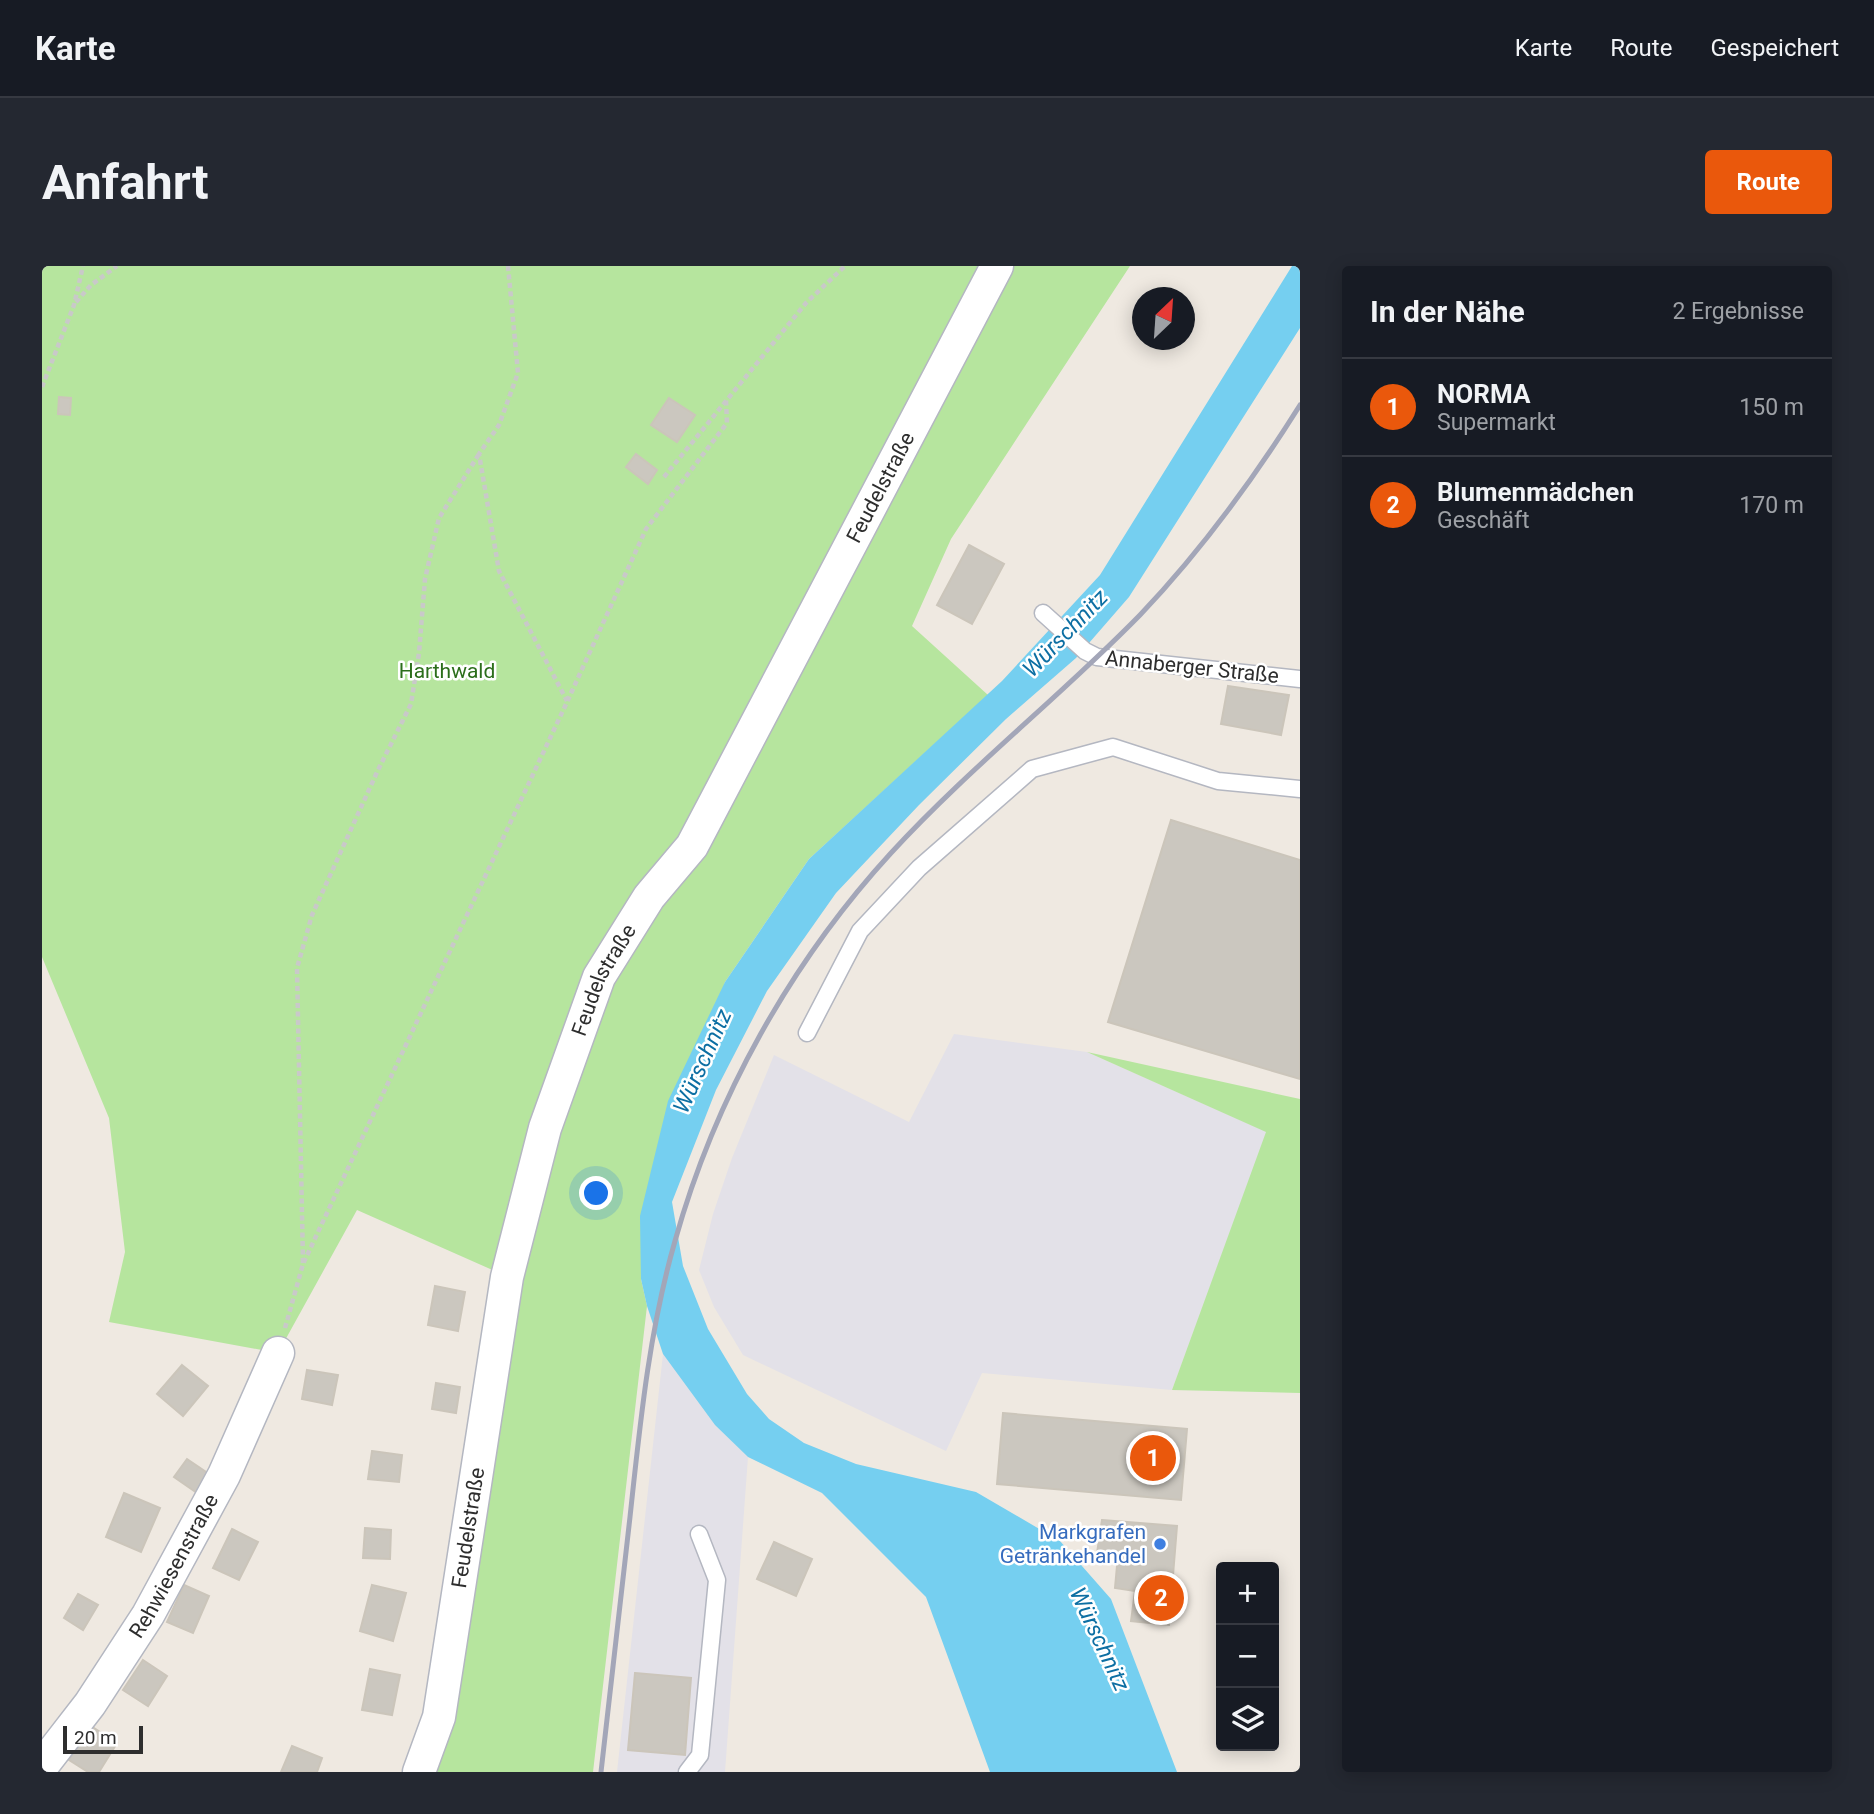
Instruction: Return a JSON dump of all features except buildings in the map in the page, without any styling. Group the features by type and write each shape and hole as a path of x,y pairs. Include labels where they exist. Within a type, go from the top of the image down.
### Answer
{"street":[{"name":"Feudelstraße","path":"419,1772 439,1717 506,1276 545,1128 599,977 649,897 692,846 998,266"},
{"name":"Rehwiesenstraße","path":"42,1766 90,1704 148,1615 224,1475 278,1353"}],"lane":[{"name":"Annaberger Straße","path":"1043,614 1085,651 1097,657 1114,661 1300,679"},
{"path":"807,1033 860,931 919,868 1032,769 1113,747 1218,782 1300,789"},
{"path":"687,1772 700,1755 717,1580 699,1534"}],"path":[{"path":"42,387 74,305 83,266"},
{"path":"74,305 91,285 117,266"},
{"path":"303,1264 297,968 312,915 378,770 411,705 419,653 425,579 439,518 499,425 518,373 508,266"},
{"path":"664,477 806,303 845,266"},
{"path":"278,1353 303,1264 646,529 727,423 726,400"},
{"path":"479,454 499,571 567,702"}],"shaded area":[{"path":"954,1034 1087,1052 1267,1132 1172,1390 982,1373 946,1451 743,1355 714,1307 699,1270 713,1214 732,1158 774,1055 909,1122"},
{"path":"663,1354 715,1425 748,1457 725,1772 617,1772"}],"green space":[{"name":"Harthwald","path":"42,266 1130,266 951,539 912,626 988,695 809,859 725,982 641,1279 647,1306 593,1772 419,1772 506,1276 357,1210 278,1353 109,1322 125,1252 109,1118 42,957"},
{"path":"1087,1052 1300,1099 1300,1393 1172,1390 1266,1132"}],"water":[{"name":"Würschnitz","path":"1292,266 1300,266 1300,328 1129,597 1076,658 1006,719 919,805 836,893 767,991 716,1090 672,1202 683,1266 708,1329 747,1394 769,1419 804,1443 856,1464 976,1492 1060,1541 1111,1599 1177,1772 990,1772 926,1597 822,1493 748,1457 715,1425 663,1354 641,1279 640,1216 668,1101 725,982 809,859 1002,681 1100,575"}],"railway":[{"path":"601,1772 642,1413 658,1309 692,1188 735,1084 789,986 855,895 921,822 1110,645 1162,591 1225,514 1300,405"}],"place":[{"name":"NORMA","path":"1153,1458"},
{"name":"Markgrafen Getränkehandel","path":"1160,1544"},
{"name":"Blumenmädchen","path":"1161,1598"}]}
